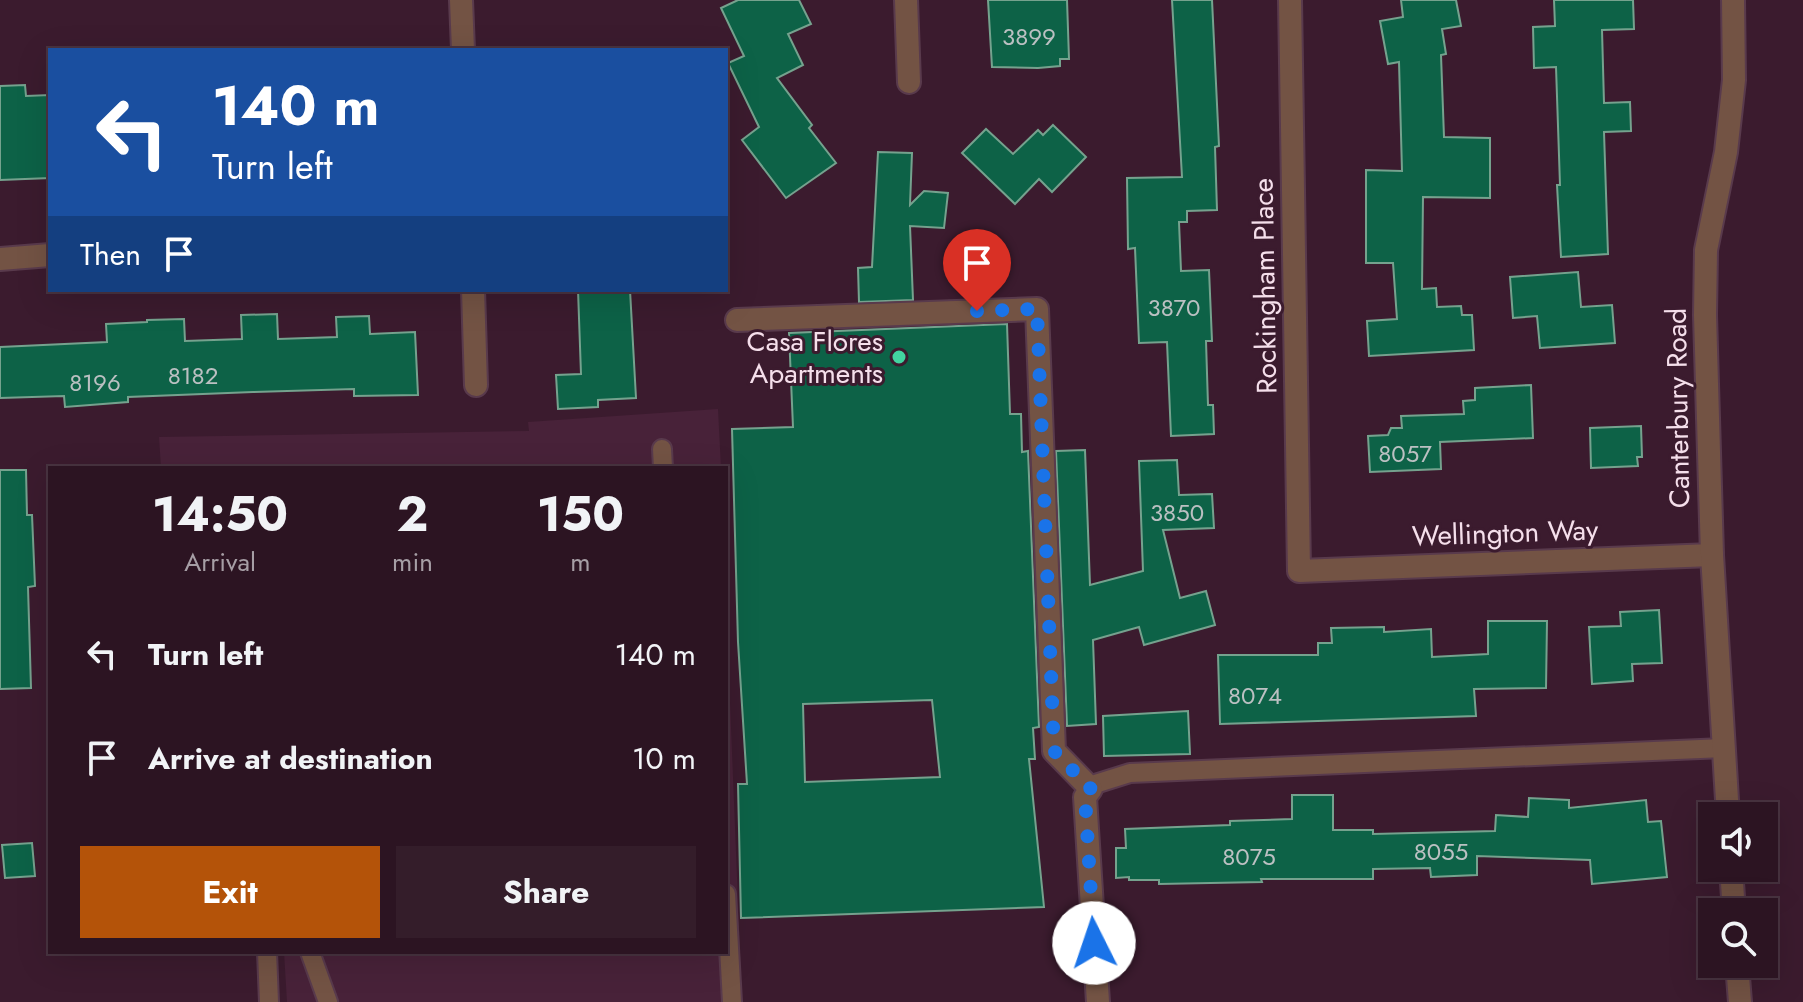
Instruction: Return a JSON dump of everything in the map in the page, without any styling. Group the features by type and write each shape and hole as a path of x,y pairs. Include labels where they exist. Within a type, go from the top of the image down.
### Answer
{"street":[{"path":"461,0 463,48"},
{"path":"906,0 909,82"},
{"name":"Rockingham Place","path":"1290,0 1299,571"},
{"name":"Canterbury Road","path":"1727,802 1712,555 1706,250 1726,152 1734,80 1733,0"},
{"path":"0,259 48,255"},
{"path":"473,292 476,385"},
{"path":"737,320 1037,309 1054,751 1091,789 1085,797 1098,1002"},
{"name":"Wellington Way","path":"1299,571 1712,555"},
{"path":"1738,978 1740,1002"}],"lane":[{"path":"662,449 663,466"},
{"path":"1091,789 1095,784 1130,773 1724,748"},
{"path":"728,930 732,1002"},
{"path":"267,954 269,1002"},
{"path":"311,954 328,1002"}],"shaded area":[{"path":"718,409 721,466 161,466 159,437 529,431 528,422"},
{"path":"728,652 742,1002 287,1002 284,954 728,954"}],"building":[{"path":"738,0 799,0 811,24 788,34 803,65 777,78 836,163 786,198 742,140 759,127 728,63 744,56 721,8"},
{"path":"988,0 1067,0 1069,59 1060,59 1060,66 992,67"},
{"path":"1172,0 1212,0 1219,146 1215,147 1217,210 1187,211 1187,222 1179,222 1181,271 1209,270 1212,341 1206,341 1208,405 1213,405 1214,434 1171,436 1167,342 1139,343 1135,248 1128,249 1127,178 1182,177"},
{"path":"1401,0 1456,0 1461,26 1442,29 1446,54 1441,55 1444,137 1490,138 1490,198 1423,197 1422,289 1436,288 1437,307 1461,306 1462,315 1472,315 1474,350 1369,356 1367,321 1397,319 1393,263 1366,263 1366,170 1402,171 1399,62 1388,64 1380,21 1403,17"},
{"path":"1554,0 1633,0 1634,29 1602,30 1604,103 1630,102 1631,131 1604,132 1608,254 1561,257 1556,67 1534,68 1533,27 1555,26"},
{"path":"25,85 26,96 48,95 48,178 0,180 0,86"},
{"path":"1053,125 1086,157 1052,192 1039,179 1015,204 962,153 986,129 1013,154 1038,130 1043,135"},
{"path":"878,152 912,153 910,205 924,191 948,193 944,228 910,226 913,300 859,302 858,268 872,267"},
{"path":"1578,272 1581,307 1612,305 1615,343 1540,348 1537,316 1513,318 1510,277"},
{"path":"578,292 630,292 636,398 598,400 598,407 558,409 556,375 581,374"},
{"path":"277,314 278,339 337,337 336,317 369,316 370,334 415,332 418,395 354,396 354,389 253,392 128,397 128,402 65,407 64,396 0,398 0,347 107,342 106,324 147,320 184,319 185,341 242,339 241,315"},
{"path":"1007,324 1010,414 1021,414 1022,452 1028,451 1039,727 1033,728 1035,759 1029,759 1044,907 741,918 738,784 747,784 738,642 732,429 793,427 789,333","holes":["932,700 940,777 805,782 803,704"]},
{"path":"1531,385 1533,438 1440,442 1441,469 1370,472 1368,436 1388,435 1391,428 1402,428 1401,416 1464,414 1463,401 1475,400 1475,388"},
{"path":"1641,426 1642,457 1637,457 1638,466 1591,468 1590,428"},
{"path":"1085,450 1090,585 1143,571 1139,461 1177,460 1179,495 1212,494 1214,528 1163,530 1180,598 1206,591 1215,625 1144,645 1139,627 1093,640 1096,724 1067,726 1056,451"},
{"path":"0,470 26,470 27,515 32,515 35,586 28,587 31,688 0,689"},
{"path":"1659,610 1662,663 1632,664 1633,681 1592,684 1589,627 1621,626 1620,612"},
{"path":"1488,621 1547,621 1546,688 1474,689 1476,716 1220,724 1218,655 1318,655 1318,643 1332,643 1331,628 1384,627 1384,632 1431,629 1432,657 1488,654"},
{"path":"1188,711 1190,754 1104,756 1103,716"},
{"path":"1292,795 1333,795 1333,830 1373,830 1373,834 1495,831 1496,815 1528,817 1529,798 1569,800 1569,808 1646,800 1648,822 1661,821 1667,877 1592,884 1590,860 1477,856 1477,875 1431,877 1430,868 1373,869 1373,879 1261,879 1262,882 1159,884 1159,880 1116,878 1116,848 1126,848 1125,829 1292,819"},
{"path":"32,843 35,876 5,878 2,845"}],"place":[{"name":"Casa Flores Apartments","path":"899,357"}],"route":[{"path":"977,311 1037,309 1054,751 1091,789 1085,797 1094,943"}]}
